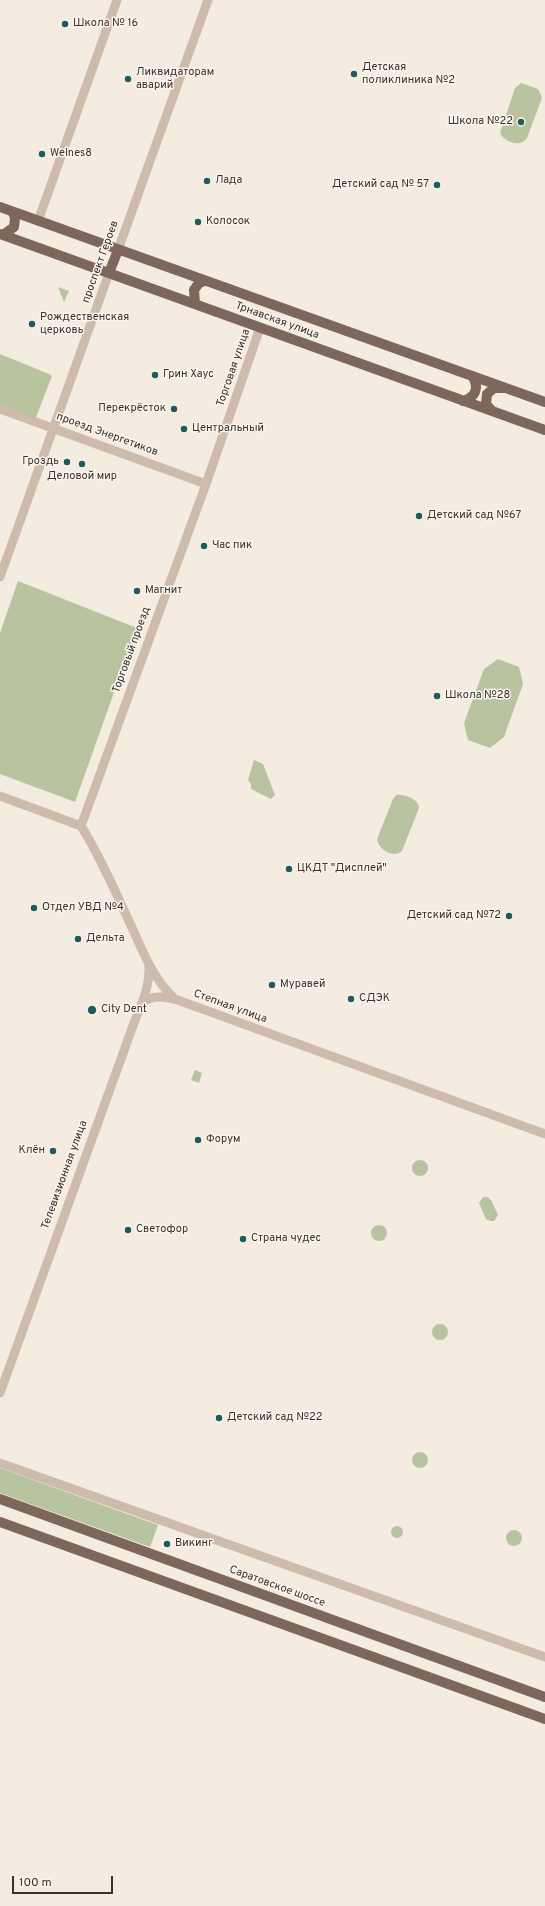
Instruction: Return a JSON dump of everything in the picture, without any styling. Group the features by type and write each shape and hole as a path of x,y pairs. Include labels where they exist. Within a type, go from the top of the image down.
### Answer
{"main road":[{"name":"Трнавская улица","path":"0,207 545,402"},
{"path":"1,234 14,226 15,218 13,212"},
{"name":"Трнавская улица","path":"1,234 545,430"},
{"name":"проспект Героев","path":"110,273 118,250"},
{"path":"195,304 194,290 204,281"},
{"path":"464,401 471,398 476,392 477,384 473,377"},
{"path":"492,411 486,404 487,394 494,388 504,388"},
{"name":"Саратовское шоссе","path":"0,1499 545,1697"},
{"path":"0,1522 545,1719"}],"street":[{"path":"38,221 118,0"},
{"name":"проспект Героев","path":"118,250 208,0"},
{"name":"проспект Героев","path":"0,577 110,273"},
{"name":"Торговая улица","path":"206,484 260,328"},
{"name":"проезд Энергетиков","path":"0,409 206,484"},
{"name":"Торговый проезд","path":"81,826 206,484"},
{"path":"0,796 81,826"},
{"name":"Степная улица","path":"81,826 97,853 149,965 160,984 175,999 545,1134"},
{"name":"Телевизионная улица","path":"0,1393 62,1218 149,985 149,965"},
{"path":"141,1004 149,998 155,997 175,999"},
{"path":"0,1463 545,1657"}],"green space":[{"path":"521,83 538,89 542,98 527,138 521,143 513,143 505,139 500,133 515,88"},
{"path":"58,287 69,291 64,302"},
{"path":"0,354 52,376 35,420 0,407"},
{"path":"18,581 137,628 75,802 0,774 0,633"},
{"path":"498,659 519,667 523,684 504,737 490,748 468,740 464,723 484,669"},
{"path":"254,760 263,764 275,795 271,799 251,789 251,784 248,780"},
{"path":"396,795 403,795 414,800 417,802 419,808 402,851 394,854 386,852 380,846 377,839"},
{"path":"195,1070 202,1073 199,1083 191,1080"},
{"path":"417,1160 423,1160 428,1165 426,1174 423,1176 417,1176 412,1171 412,1165"},
{"path":"483,1197 487,1197 491,1200 498,1215 494,1221 486,1219 479,1203"},
{"path":"376,1225 382,1225 387,1230 385,1239 382,1241 376,1241 371,1236 371,1230"},
{"path":"437,1324 443,1324 448,1329 446,1338 443,1340 437,1340 432,1335 432,1329"},
{"path":"417,1452 423,1452 428,1457 426,1466 423,1468 417,1468 412,1463 412,1457"},
{"path":"0,1468 158,1525 150,1547 0,1493"},
{"path":"399,1526 402,1527 402,1537 395,1538 392,1537 391,1530 392,1527"},
{"path":"511,1530 517,1530 522,1535 520,1544 517,1546 511,1546 506,1541 506,1535"}],"place":[{"name":"Школа № 16","path":"65,24"},
{"name":"Детская поликлиника №2","path":"354,74"},
{"name":"Ликвидаторам аварий","path":"128,79"},
{"name":"Школа №22","path":"521,122"},
{"name":"Welnes8","path":"42,154"},
{"name":"Лада","path":"207,181"},
{"name":"Детский сад № 57","path":"437,185"},
{"name":"Колосок","path":"198,222"},
{"name":"Рождественская церковь","path":"32,324"},
{"name":"Грин Хаус","path":"155,375"},
{"name":"Перекрёсток","path":"174,409"},
{"name":"Центральный","path":"184,429"},
{"name":"Гроздь","path":"67,462"},
{"name":"Деловой мир","path":"82,464"},
{"name":"Детский сад №67","path":"419,516"},
{"name":"Час пик","path":"204,546"},
{"name":"Магнит","path":"137,591"},
{"name":"Школа №28","path":"437,696"},
{"name":"ЦКДТ \"Дисплей\"","path":"289,869"},
{"name":"Отдел УВД №4","path":"34,908"},
{"name":"Детский сад №72","path":"509,916"},
{"name":"Дельта","path":"78,939"},
{"name":"Муравей","path":"272,985"},
{"name":"СДЭК","path":"351,999"},
{"name":"City Dent","path":"92,1010"},
{"name":"Форум","path":"198,1140"},
{"name":"Клён","path":"53,1151"},
{"name":"Светофор","path":"128,1230"},
{"name":"Страна чудес","path":"243,1239"},
{"name":"Детский сад №22","path":"219,1418"},
{"name":"Викинг","path":"167,1544"}]}
